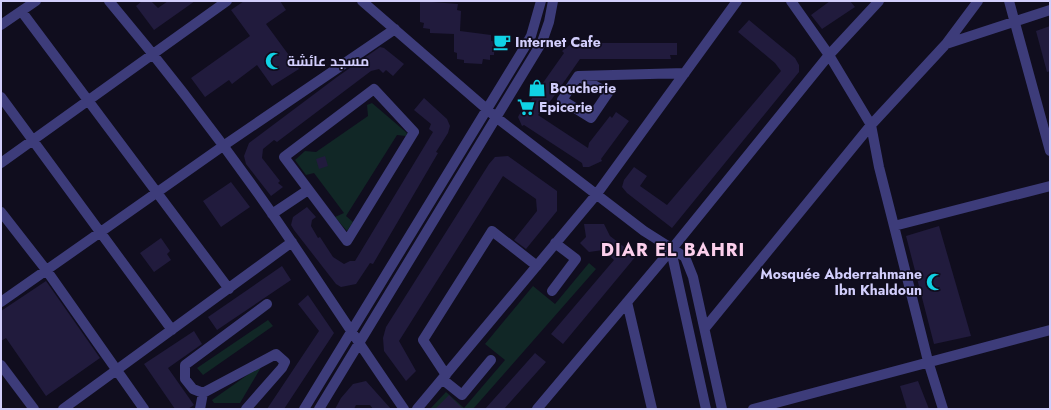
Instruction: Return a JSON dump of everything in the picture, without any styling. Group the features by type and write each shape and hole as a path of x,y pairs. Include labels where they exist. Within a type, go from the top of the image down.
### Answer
{"street":[{"path":"1,26 36,1"},
{"path":"109,1 154,54 223,146 292,242 350,331 404,409"},
{"path":"1,163 227,1"},
{"path":"362,1 497,118 671,250 685,257 693,277 722,409"},
{"path":"304,409 350,331 531,36 541,1"},
{"path":"319,409 542,42 549,22 553,1"},
{"path":"417,409 596,194 737,1"},
{"path":"791,1 829,55 871,125 879,167 928,361 943,409"},
{"path":"537,409 671,250 829,55 879,1"},
{"path":"704,328 871,125 946,44 978,1"},
{"path":"1009,1 1050,151"},
{"path":"946,44 1050,10"},
{"path":"22,12 229,289"},
{"path":"1,302 223,146 395,29"},
{"path":"578,76 685,73"},
{"path":"578,76 608,93 591,118 562,100 578,76"},
{"path":"374,89 414,132 346,241 308,190 284,157 374,89"},
{"path":"1,97 102,232 172,330"},
{"path":"894,226 1050,186"},
{"path":"272,214 308,190"},
{"path":"1,212 47,271 144,409"},
{"path":"491,360 462,395 444,377 423,340 492,231 536,266"},
{"path":"63,409 292,242"},
{"path":"552,291 576,259 555,243"},
{"path":"671,250 706,409"},
{"path":"627,302 652,409"},
{"path":"246,409 282,368 285,362 276,354 203,393 193,389 185,379 185,365 267,304"},
{"path":"753,409 788,404 928,361 1050,330"},
{"path":"2,368 34,409"},
{"path":"203,393 200,409 204,409"}],"green space":[{"path":"372,103 407,133 406,136 397,135 346,216 353,222 347,231 335,217 344,213 314,173 306,175 295,160 305,151 316,152 368,116 367,105"},
{"path":"589,263 596,269 473,409 430,409 446,392 464,408 505,360 485,344 533,286 555,304"},
{"path":"268,320 273,326 203,375 197,368"},
{"path":"263,364 240,403 214,403 212,400"}],"building":[{"path":"142,1 151,1 158,8 168,1 195,1 154,30 136,6"},
{"path":"244,1 280,1 286,10 266,24 299,69 272,86 257,65 232,84 229,80 205,97 191,78 250,36 231,10"},
{"path":"420,1 458,4 457,10 461,11 460,31 491,35 491,41 495,41 494,55 490,55 490,60 483,59 482,64 464,63 464,60 457,59 457,53 454,52 454,34 430,33 430,29 423,28 424,23 420,22"},
{"path":"830,1 850,1 855,7 822,29 811,15"},
{"path":"749,20 795,58 799,65 799,72 672,228 627,193 622,187 624,180 634,167 647,176 640,186 667,205 781,71 775,63 738,32"},
{"path":"1050,26 1050,71 1047,72 1036,31"},
{"path":"584,41 584,43 677,43 677,55 670,55 671,59 580,59 552,99 538,115 588,148 589,143 610,116 612,118 616,112 629,121 601,159 602,161 589,167 583,167 582,163 524,125 522,126 518,117 524,106 526,107 564,53 562,51 571,44"},
{"path":"380,47 384,48 404,64 393,76 386,70 383,73 379,69 371,71 277,142 274,140 263,149 262,158 280,181 278,183 283,187 271,196 246,164 244,156 249,143 337,77"},
{"path":"424,98 447,119 450,126 448,133 436,152 438,153 373,264 370,263 356,284 341,287 336,284 294,230 291,225 293,217 307,207 316,217 312,220 311,226 318,238 320,237 333,257 344,264 350,261 355,261 433,132 429,129 431,124 414,110"},
{"path":"325,156 328,166 319,169 316,159"},
{"path":"508,156 557,191 557,211 526,249 514,240 537,211 536,199 503,176 399,341 416,371 406,381 384,351 383,338 386,327 489,164 495,157"},
{"path":"231,182 250,207 221,227 203,201"},
{"path":"584,224 604,224 610,236 636,256 563,344 551,334 614,260 603,250 589,252 580,243 586,237"},
{"path":"939,226 971,336 934,344 906,236"},
{"path":"161,238 170,251 167,254 171,260 154,272 140,253"},
{"path":"282,266 291,280 217,330 208,317"},
{"path":"46,281 100,358 46,396 6,338 1,341 1,311"},
{"path":"308,295 334,333 284,409 267,409 319,331 298,304"},
{"path":"194,331 202,344 168,368 194,405 188,409 175,409 144,364"},
{"path":"535,353 546,362 504,409 485,409"},
{"path":"366,381 391,409 373,409 370,405 356,405 354,409 335,409 341,398 353,384"},
{"path":"918,381 929,409 907,409 900,386"},
{"path":"449,395 463,409 435,409"}],"place":[{"name":"Internet Cafe","path":"502,42"},
{"name":"مسجد عائشة","path":"274,61"},
{"name":"Boucherie","path":"537,88"},
{"name":"Epicerie","path":"526,107"},
{"name":"Mosquée Abderrahmane Ibn Khaldoun","path":"935,282"}],"district":[{"name":"DIAR EL BAHRI","path":"673,250"}]}
